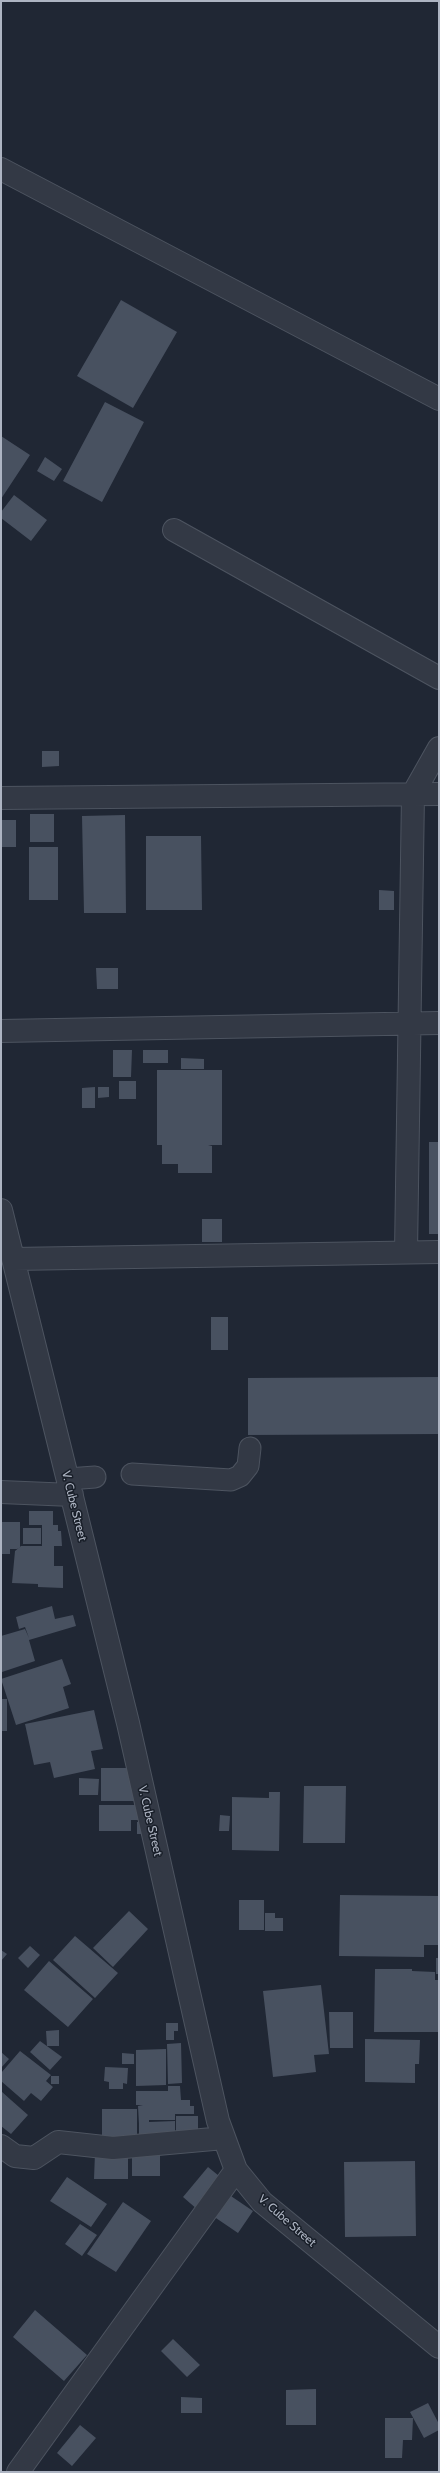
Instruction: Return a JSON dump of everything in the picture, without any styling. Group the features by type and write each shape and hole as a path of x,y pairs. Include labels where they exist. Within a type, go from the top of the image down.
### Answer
{"street":[{"path":"1,169 439,399"},
{"path":"174,530 439,678"},
{"path":"406,1252 413,794 439,748"},
{"path":"1,798 439,794"},
{"path":"1,1031 439,1023"},
{"name":"V. Cube Street","path":"2,1214 128,1724 218,2121 236,2170 262,2202 439,2347"},
{"path":"13,1259 439,1252"},
{"path":"1,1492 70,1487"},
{"path":"1,2146 15,2156 34,2158 58,2142 113,2148 224,2138"},
{"path":"18,2472 236,2170"}],"lane":[{"path":"132,1474 231,1480 240,1476 248,1466 250,1448"},
{"path":"70,1487 95,1477"}],"building":[{"path":"121,300 177,332 133,408 77,376"},
{"path":"105,402 144,422 102,502 63,481"},
{"path":"1,436 30,455 1,499"},
{"path":"45,457 62,469 54,481 37,471"},
{"path":"14,495 47,520 31,541 1,518 1,512"},
{"path":"42,751 59,751 59,766 42,767"},
{"path":"30,814 54,814 54,842 30,842"},
{"path":"125,815 126,913 84,913 82,816"},
{"path":"1,820 16,820 16,847 1,847"},
{"path":"146,836 201,836 202,910 146,910"},
{"path":"29,847 58,847 58,900 29,900"},
{"path":"379,890 394,891 394,910 379,910"},
{"path":"96,968 118,968 118,989 97,989"},
{"path":"113,1050 132,1050 131,1077 113,1077"},
{"path":"143,1050 168,1050 168,1063 143,1063"},
{"path":"181,1058 204,1059 204,1069 181,1069"},
{"path":"157,1070 222,1070 222,1145 208,1145 212,1146 212,1173 178,1173 178,1164 162,1164 162,1145 157,1145"},
{"path":"119,1081 136,1081 136,1099 119,1099"},
{"path":"95,1087 95,1108 82,1108 82,1088"},
{"path":"98,1087 109,1087 109,1097 98,1098"},
{"path":"429,1142 439,1142 439,1234 429,1234"},
{"path":"202,1219 222,1219 222,1242 202,1242"},
{"path":"211,1317 228,1317 228,1350 211,1350"},
{"path":"439,1377 439,1434 248,1435 248,1378"},
{"path":"29,1511 53,1511 53,1525 29,1525"},
{"path":"1,1522 20,1522 20,1547 17,1549 10,1549 10,1554 1,1554"},
{"path":"42,1525 58,1525 58,1531 61,1531 62,1546 54,1546 54,1566 63,1566 63,1588 38,1587 38,1584 12,1583 15,1551 21,1546 42,1546"},
{"path":"23,1528 41,1528 41,1544 23,1544"},
{"path":"52,1606 55,1619 73,1615 76,1626 29,1640 35,1661 2,1672 1,1636 25,1629 29,1638 25,1627 19,1629 16,1617"},
{"path":"62,1659 71,1684 63,1687 69,1708 16,1725 1,1679"},
{"path":"1,1699 7,1699 7,1731 1,1731"},
{"path":"94,1710 103,1749 91,1751 95,1769 54,1778 50,1762 34,1765 25,1724"},
{"path":"101,1768 129,1768 136,1801 101,1801"},
{"path":"79,1778 99,1779 98,1795 79,1795"},
{"path":"304,1786 346,1786 345,1843 303,1843"},
{"path":"269,1792 280,1792 279,1851 232,1850 232,1797 269,1798"},
{"path":"99,1805 143,1805 143,1820 131,1820 131,1831 99,1831"},
{"path":"220,1815 230,1816 229,1831 219,1831"},
{"path":"137,1822 146,1822 146,1834 137,1834"},
{"path":"340,1895 439,1896 439,1945 424,1945 424,1957 339,1956"},
{"path":"239,1900 264,1900 264,1930 239,1930"},
{"path":"129,1911 148,1929 113,1967 93,1948"},
{"path":"265,1913 275,1913 275,1918 283,1918 283,1931 265,1931"},
{"path":"75,1936 118,1973 95,1998 53,1960"},
{"path":"30,1946 40,1955 28,1968 18,1958"},
{"path":"1,1950 7,1954 1,1961"},
{"path":"436,1958 439,1958 439,1974 436,1974"},
{"path":"49,1961 93,1999 68,2027 24,1990"},
{"path":"375,1969 412,1969 412,1971 435,1972 435,1980 439,1980 439,2032 374,2032"},
{"path":"321,1985 329,2054 314,2055 316,2072 273,2077 263,1991"},
{"path":"329,2012 353,2012 353,2048 330,2048"},
{"path":"166,2023 178,2023 178,2031 174,2031 174,2040 166,2040"},
{"path":"59,2030 59,2046 47,2046 46,2031"},
{"path":"365,2039 420,2040 419,2064 415,2064 415,2083 365,2082"},
{"path":"40,2041 62,2057 50,2070 30,2052"},
{"path":"181,2043 182,2083 168,2084 167,2044"},
{"path":"166,2049 166,2085 136,2086 136,2050"},
{"path":"20,2051 51,2075 46,2081 53,2087 41,2101 31,2093 24,2101 1,2081 1,2073"},
{"path":"1,2052 9,2059 1,2068"},
{"path":"122,2053 134,2054 134,2064 122,2064"},
{"path":"105,2067 128,2068 127,2084 123,2083 123,2089 109,2089 109,2082 104,2081"},
{"path":"51,2076 59,2076 59,2084 51,2084"},
{"path":"168,2086 180,2086 181,2100 190,2100 190,2106 194,2106 194,2114 175,2114 175,2120 149,2120 149,2122 175,2121 175,2137 139,2138 138,2106 143,2105 136,2105 136,2091 168,2091"},
{"path":"1,2091 11,2100 1,2112"},
{"path":"11,2100 28,2115 11,2134 1,2126 1,2112"},
{"path":"102,2109 137,2109 137,2139 102,2141"},
{"path":"176,2116 198,2116 198,2138 176,2138"},
{"path":"95,2153 128,2153 128,2179 94,2179"},
{"path":"132,2153 160,2153 160,2176 132,2176"},
{"path":"415,2161 416,2236 345,2237 344,2162"},
{"path":"208,2167 224,2180 198,2210 183,2197"},
{"path":"67,2177 107,2204 91,2227 50,2201"},
{"path":"225,2192 253,2211 238,2233 210,2214"},
{"path":"123,2202 151,2221 116,2272 87,2254"},
{"path":"80,2224 97,2235 82,2256 65,2244"},
{"path":"35,2310 87,2355 64,2381 13,2337"},
{"path":"173,2339 200,2365 187,2377 161,2351"},
{"path":"316,2389 316,2425 286,2425 286,2390"},
{"path":"181,2397 202,2398 202,2413 181,2413"},
{"path":"428,2403 439,2424 439,2430 424,2438 410,2412"},
{"path":"385,2418 413,2418 412,2440 403,2440 402,2458 385,2458"},
{"path":"80,2425 96,2438 72,2466 57,2453"}]}
